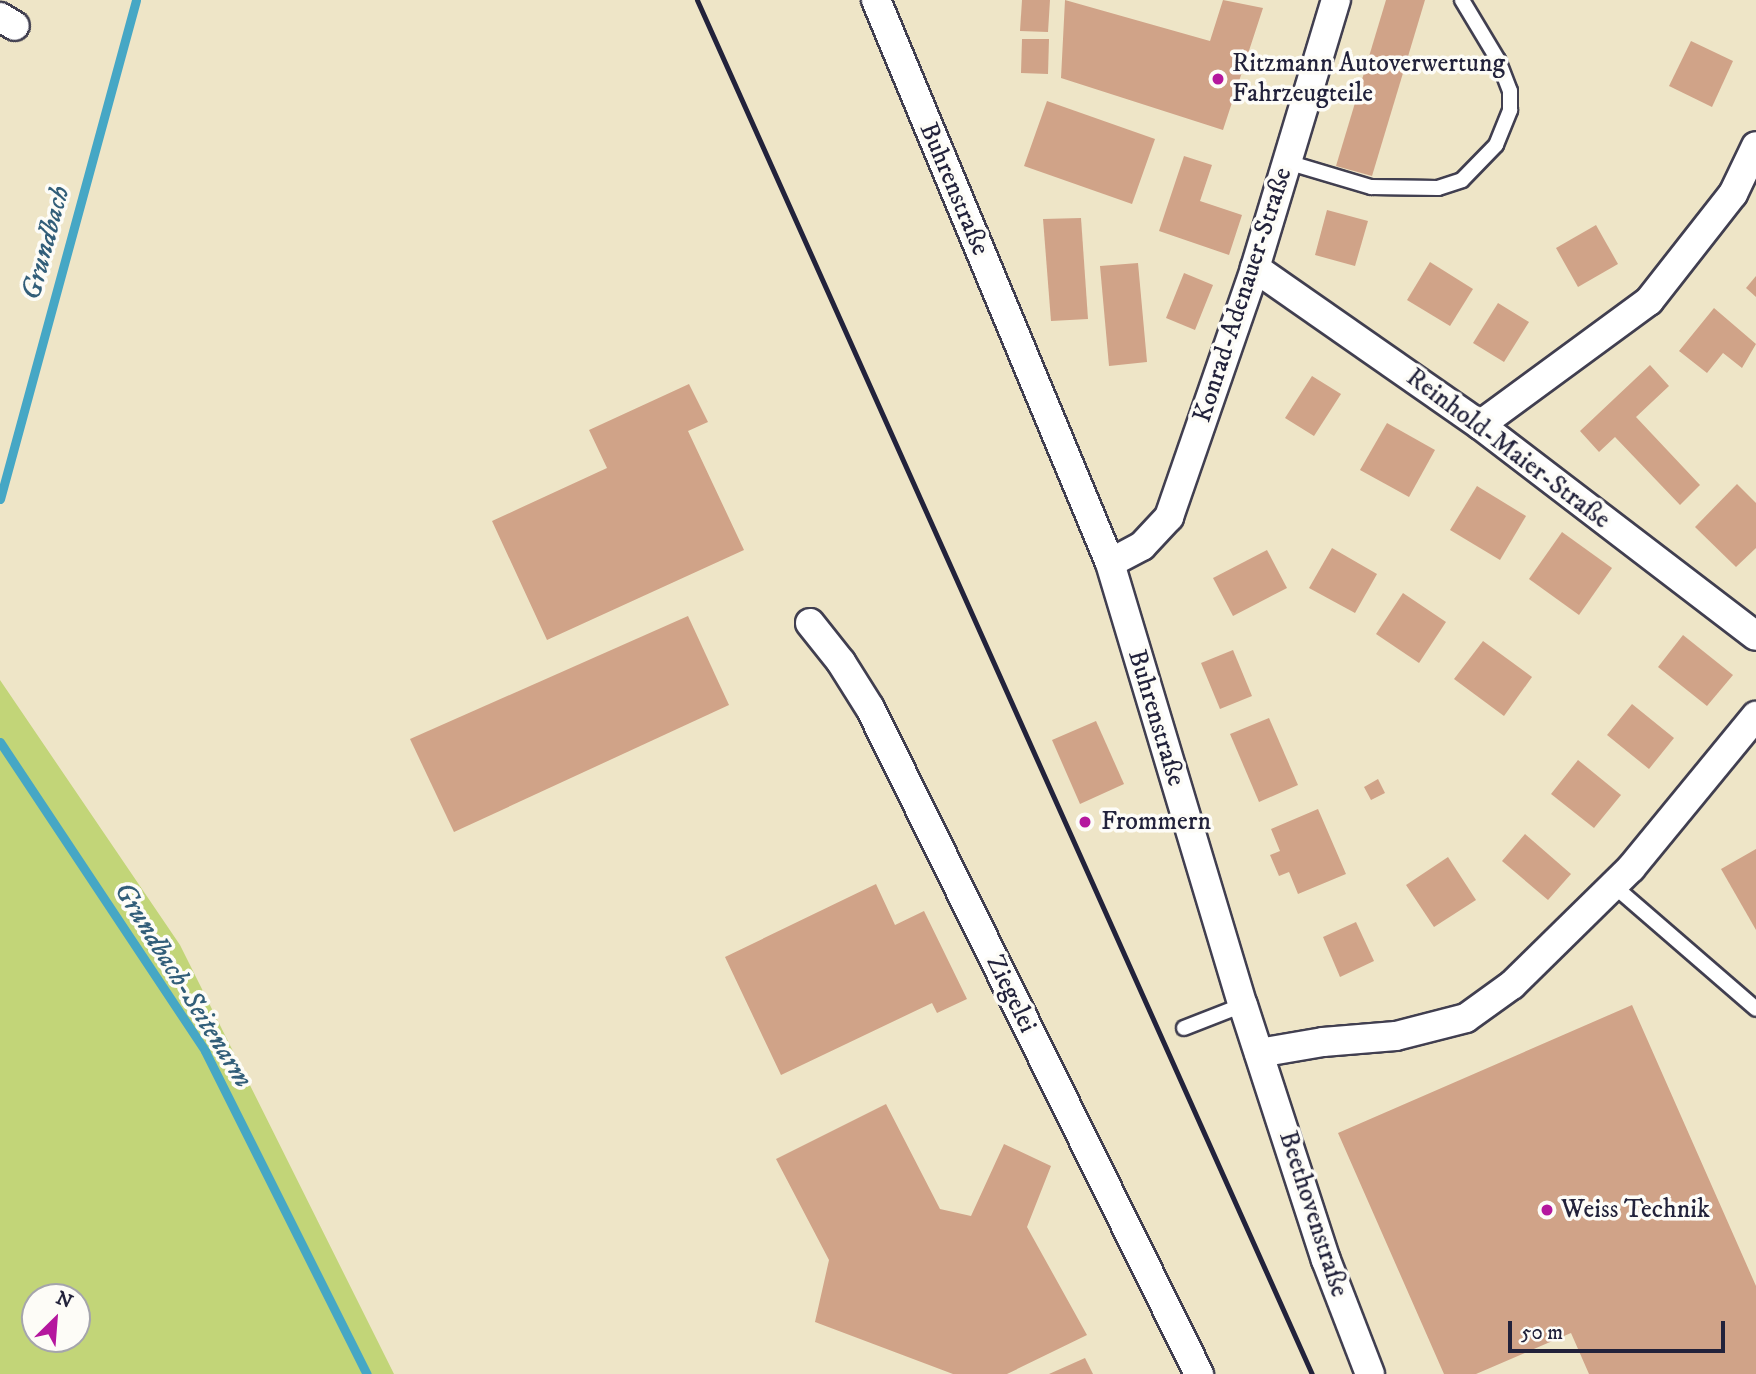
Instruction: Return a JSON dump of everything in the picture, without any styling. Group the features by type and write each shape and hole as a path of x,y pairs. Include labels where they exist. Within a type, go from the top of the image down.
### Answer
{"street":[{"name":"Buhrenstraße","path":"876,0 1110,563 1259,1053"},
{"name":"Konrad-Adenauer-Straße","path":"1110,563 1142,546 1168,517 1255,268 1336,0"},
{"path":"1480,425 1649,301 1733,194 1756,146"},
{"name":"Reinhold-Maier-Straße","path":"1255,268 1480,425 1756,636"},
{"name":"Ziegelei","path":"810,623 841,662 870,709 1199,1374"},
{"path":"1259,1053 1323,1042 1396,1037 1466,1018 1512,985 1613,885 1756,716"},
{"name":"Beethovenstraße","path":"1259,1053 1326,1260 1370,1374"}],"lane":[{"path":"1287,162 1371,187 1438,188 1462,180 1496,145 1510,110 1510,91 1498,60 1462,0"},
{"path":"1613,885 1756,1009"},
{"path":"1184,1028 1243,1005"}],"green space":[{"path":"0,680 180,945 394,1374 0,1374"}],"building":[{"path":"1022,0 1050,0 1048,32 1020,31"},
{"path":"1065,0 1210,41 1223,0 1263,8 1223,130 1061,78"},
{"path":"1386,0 1425,0 1372,176 1336,166"},
{"path":"1022,39 1049,39 1048,74 1021,73"},
{"path":"1691,41 1733,61 1712,107 1669,86"},
{"path":"1047,101 1155,139 1132,204 1024,166"},
{"path":"1184,156 1212,165 1200,201 1242,215 1229,255 1159,231"},
{"path":"1327,210 1368,221 1355,266 1315,255"},
{"path":"1081,218 1088,319 1051,321 1043,219"},
{"path":"1596,225 1618,264 1578,287 1556,248"},
{"path":"1430,262 1473,289 1450,326 1407,300"},
{"path":"1138,263 1147,362 1109,366 1100,266"},
{"path":"1184,273 1213,285 1195,330 1166,318"},
{"path":"1756,276 1756,297 1746,288"},
{"path":"1498,303 1529,322 1504,362 1473,343"},
{"path":"1714,308 1756,344 1742,368 1723,353 1707,373 1679,351"},
{"path":"1650,365 1669,386 1636,417 1700,485 1680,505 1615,437 1599,452 1580,431"},
{"path":"1312,376 1341,394 1314,436 1285,418"},
{"path":"689,384 708,422 688,431 744,550 547,640 492,521 607,468 589,430"},
{"path":"1387,423 1435,450 1409,497 1360,470"},
{"path":"1737,484 1756,503 1756,548 1736,567 1695,527"},
{"path":"1477,486 1526,516 1500,560 1450,530"},
{"path":"1562,532 1612,568 1579,615 1529,579"},
{"path":"1332,548 1377,574 1355,613 1309,588"},
{"path":"1267,550 1287,588 1233,616 1213,578"},
{"path":"1403,593 1446,622 1419,663 1376,634"},
{"path":"688,616 729,705 454,832 410,739"},
{"path":"1683,635 1733,675 1707,706 1658,667"},
{"path":"1483,641 1532,677 1504,716 1454,679"},
{"path":"1233,650 1252,696 1220,709 1201,663"},
{"path":"1632,704 1674,738 1649,769 1607,735"},
{"path":"1269,718 1298,785 1259,802 1230,734"},
{"path":"1096,721 1124,784 1080,804 1052,740"},
{"path":"1578,760 1621,795 1594,828 1551,794"},
{"path":"1378,779 1385,793 1371,800 1364,787"},
{"path":"1318,809 1346,874 1298,894 1289,872 1279,876 1270,855 1280,851 1271,829"},
{"path":"1525,834 1571,874 1548,900 1502,861"},
{"path":"1756,849 1756,930 1721,869"},
{"path":"1448,857 1476,900 1434,927 1406,885"},
{"path":"876,884 895,925 924,911 967,999 937,1013 932,1003 781,1075 725,957"},
{"path":"1356,922 1374,961 1340,977 1323,937"},
{"name":"Weiss Technik","path":"1632,1005 1756,1286 1756,1374 1589,1374 1571,1333 1476,1374 1444,1374 1338,1133"},
{"path":"886,1104 940,1209 971,1216 1004,1144 1051,1166 1027,1227 1087,1335 1007,1374 953,1374 815,1322 829,1260 776,1159"},
{"path":"1085,1358 1093,1374 1049,1374"}],"waterway":[{"name":"Grundbach","path":"0,499 136,0"},
{"name":"Grundbach-Seitenarm","path":"0,742 205,1051 367,1374"}],"railway":[{"path":"697,0 1312,1374"}],"place":[{"name":"Ritzmann Autoverwertung Fahrzeugteile","path":"1218,79"},
{"name":"Frommern","path":"1085,822"},
{"name":"Weiss Technik","path":"1547,1210"}]}
